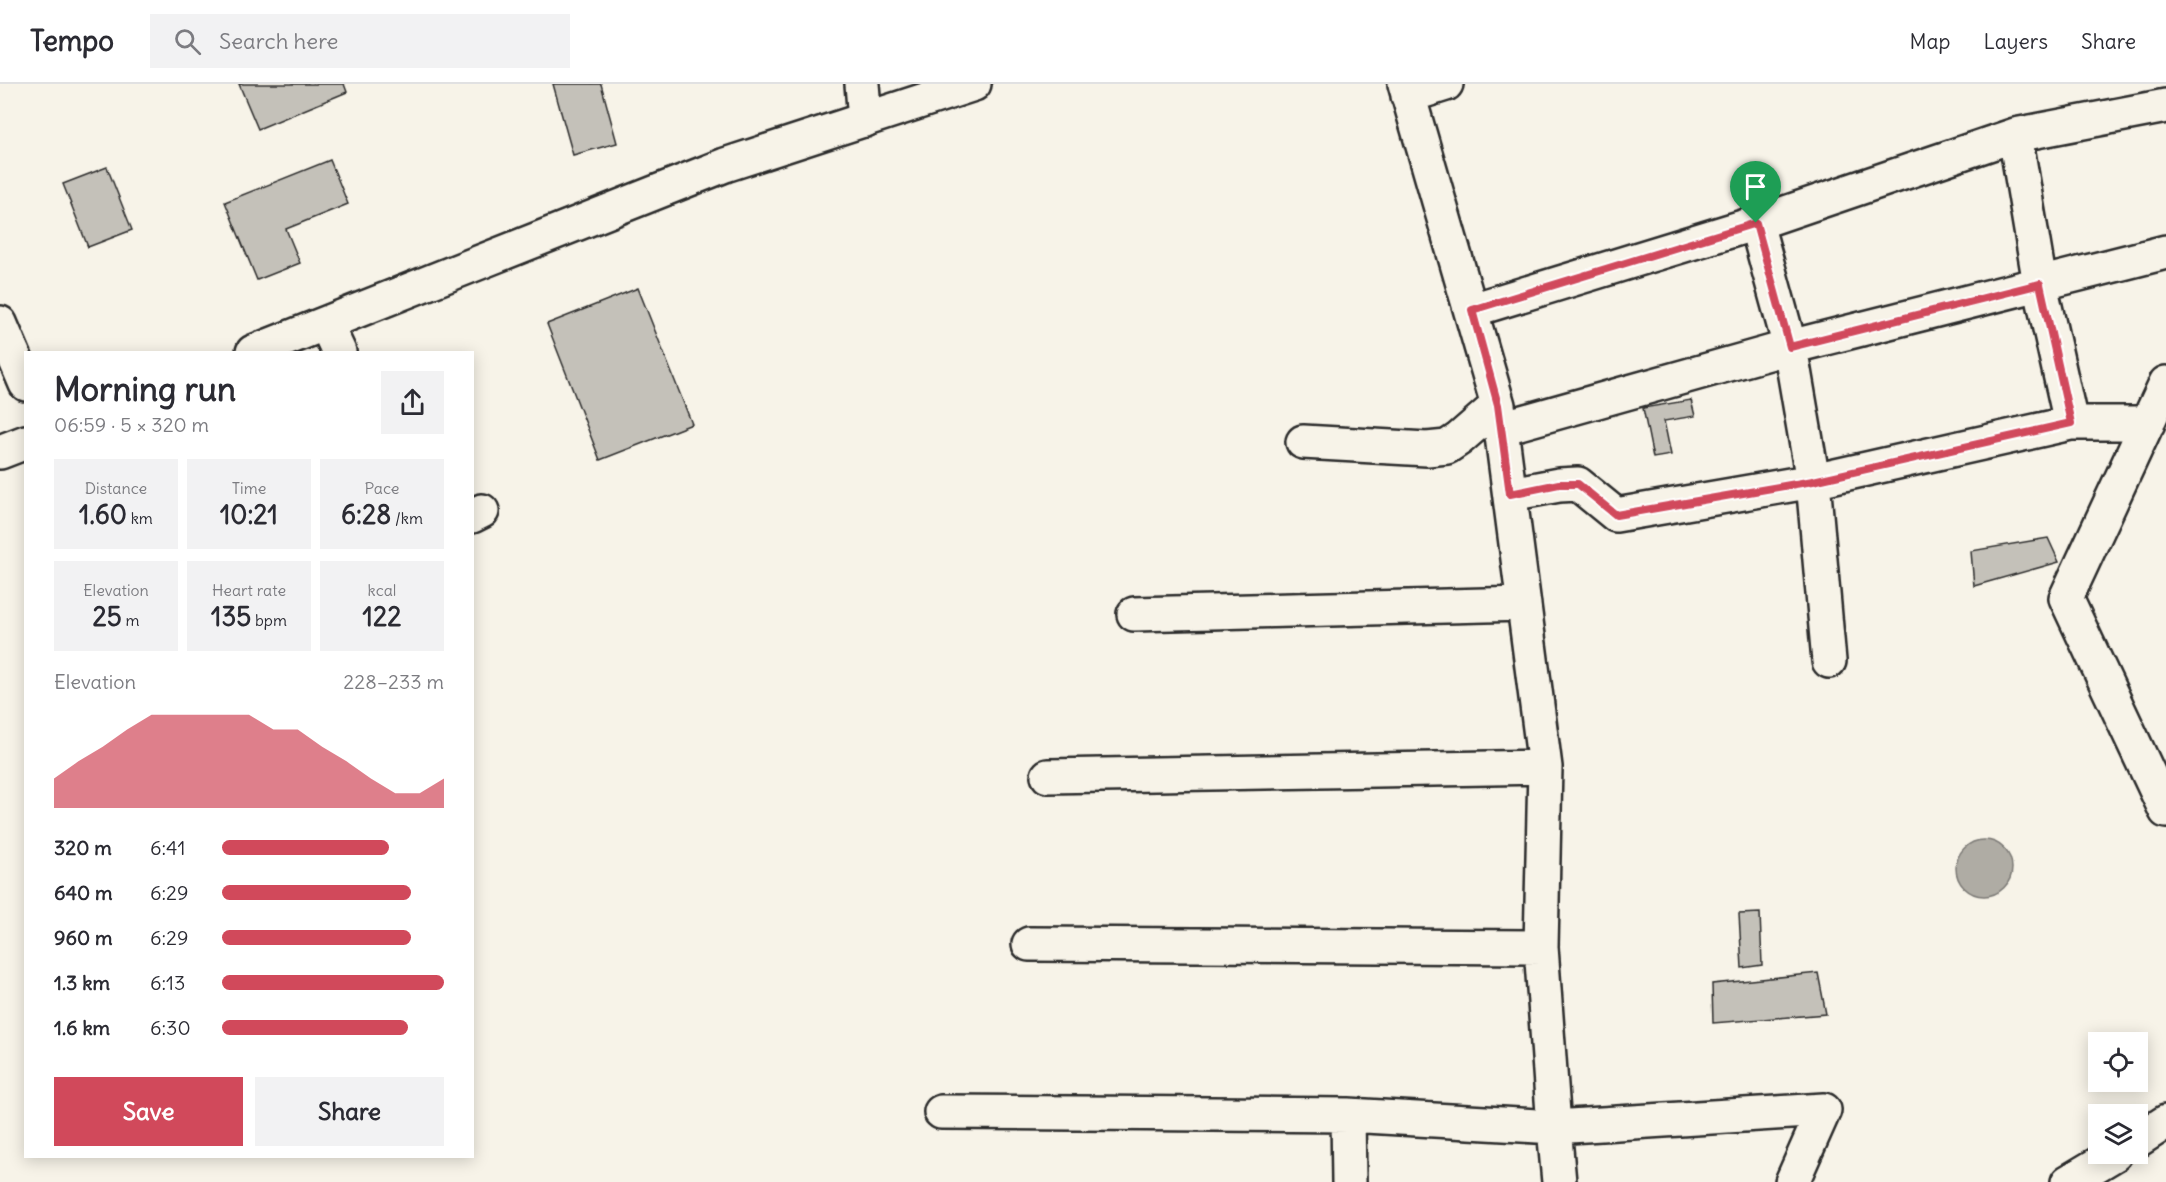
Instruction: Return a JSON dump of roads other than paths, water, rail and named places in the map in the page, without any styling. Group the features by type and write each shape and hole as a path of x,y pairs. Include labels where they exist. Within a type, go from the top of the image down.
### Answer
{"street":[{"path":"862,84 865,120"},
{"path":"259,351 332,338 725,165 974,84"},
{"path":"1446,84 1407,90 1472,310 1500,416 1545,767 1541,947 1559,1182"},
{"path":"1472,310 1756,223 2015,135 2166,106"},
{"path":"2015,135 2040,284 2071,423"},
{"path":"1756,223 1790,347 1813,481 1829,661"},
{"path":"1303,442 1427,449 1447,447 1500,416 1790,347 2166,252"},
{"path":"0,323 24,379"},
{"path":"2166,383 2066,598 2166,811"},
{"path":"1510,494 1559,484 1578,484 1616,515 1813,481 2071,423 2148,423"},
{"path":"0,452 24,443"},
{"path":"1134,614 1524,604"},
{"path":"1048,776 1545,767"},
{"path":"1029,944 1541,947"},
{"path":"940,1112 1348,1114 1554,1127 1824,1110 1792,1182"},
{"path":"1348,1114 1349,1182"},
{"path":"2148,1134 2166,1122"},
{"path":"2068,1182 2098,1164"}]}
